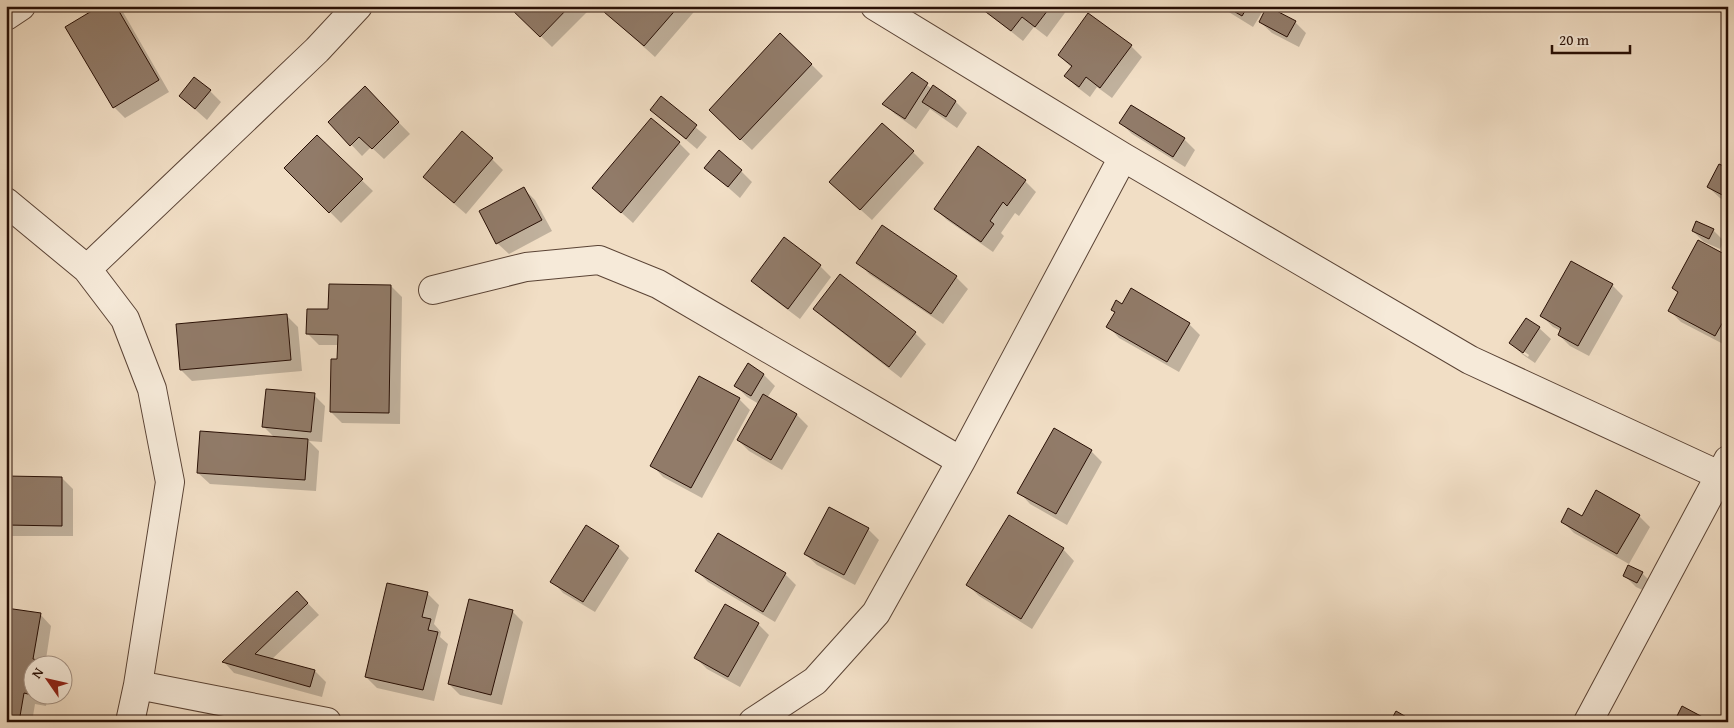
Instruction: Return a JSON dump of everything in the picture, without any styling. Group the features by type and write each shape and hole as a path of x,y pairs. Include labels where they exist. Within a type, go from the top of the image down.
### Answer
{"street":[{"path":"6,16 20,6"},
{"path":"88,268 317,50 358,6"},
{"path":"875,6 1123,157 1470,360 1723,467 1588,722"},
{"path":"753,722 815,681 876,613 961,461 1123,157"},
{"path":"6,202 88,268 125,319 152,389 170,482 138,685 130,722"},
{"path":"433,290 526,267 599,260 658,284 961,461"},
{"path":"138,685 327,722"}],"building":[{"path":"100,6 116,6 159,80 113,108 65,27"},
{"path":"508,6 570,6 540,37"},
{"path":"608,6 679,6 644,46 604,12"},
{"path":"978,6 1051,6 1035,27 1022,17 1011,31"},
{"path":"1225,6 1248,6 1242,16"},
{"path":"1267,6 1296,21 1287,37 1259,22"},
{"path":"1088,13 1132,45 1100,88 1086,77 1079,87 1064,76 1072,66 1058,55"},
{"path":"780,33 812,64 740,140 709,110"},
{"path":"912,72 928,83 905,119 882,104"},
{"path":"194,77 211,90 195,109 179,96"},
{"path":"933,85 956,101 946,117 922,102"},
{"path":"365,86 399,122 372,149 359,137 350,146 328,122"},
{"path":"661,96 697,125 686,139 650,110"},
{"path":"1131,105 1185,138 1173,157 1119,123"},
{"path":"651,118 680,142 621,213 592,188"},
{"path":"882,123 914,151 860,210 829,182"},
{"path":"462,131 493,158 454,203 423,177"},
{"path":"317,135 363,179 329,213 284,168"},
{"path":"978,146 1026,180 1007,206 1003,202 990,221 994,224 981,242 934,209"},
{"path":"719,150 742,170 728,187 704,168"},
{"path":"1719,164 1728,168 1728,198 1707,187"},
{"path":"524,187 542,220 496,244 479,211"},
{"path":"1696,221 1714,229 1709,239 1692,231"},
{"path":"882,225 957,276 931,314 856,263"},
{"path":"784,237 821,265 788,309 751,281"},
{"path":"1698,240 1728,256 1728,313 1715,336 1668,311 1678,292 1672,288"},
{"path":"1571,261 1613,284 1578,346 1558,335 1561,328 1540,316"},
{"path":"840,274 916,332 889,367 813,309"},
{"path":"329,284 391,285 389,413 330,412 331,359 337,359 338,335 306,334 307,309 328,309"},
{"path":"1131,288 1190,323 1167,362 1106,327 1115,312 1111,310 1116,300 1122,304"},
{"path":"287,314 291,360 180,370 176,324"},
{"path":"1526,318 1540,327 1523,353 1509,343"},
{"path":"748,363 764,374 751,396 734,386"},
{"path":"699,376 740,398 691,488 650,466"},
{"path":"266,389 315,393 311,432 262,427"},
{"path":"763,394 797,414 771,460 737,440"},
{"path":"1054,428 1092,450 1056,514 1017,493"},
{"path":"200,431 308,439 305,480 197,473"},
{"path":"6,476 62,477 62,526 6,525"},
{"path":"1596,490 1640,515 1617,554 1561,522 1568,508 1582,516"},
{"path":"829,507 869,528 844,575 804,554"},
{"path":"1009,515 1064,548 1021,619 966,585"},
{"path":"586,525 619,546 583,602 550,582"},
{"path":"718,533 786,573 763,612 695,571"},
{"path":"1628,565 1643,572 1637,583 1623,576"},
{"path":"387,583 428,592 422,617 431,619 428,630 438,632 423,690 365,677"},
{"path":"297,591 308,603 255,654 315,670 310,687 222,662"},
{"path":"469,599 513,610 491,695 448,684"},
{"path":"725,604 759,623 728,677 694,658"},
{"path":"6,608 41,613 34,656 22,656 22,705 19,722 6,722"},
{"path":"1682,706 1712,722 1674,722"},
{"path":"1396,711 1415,722 1390,722"}]}
